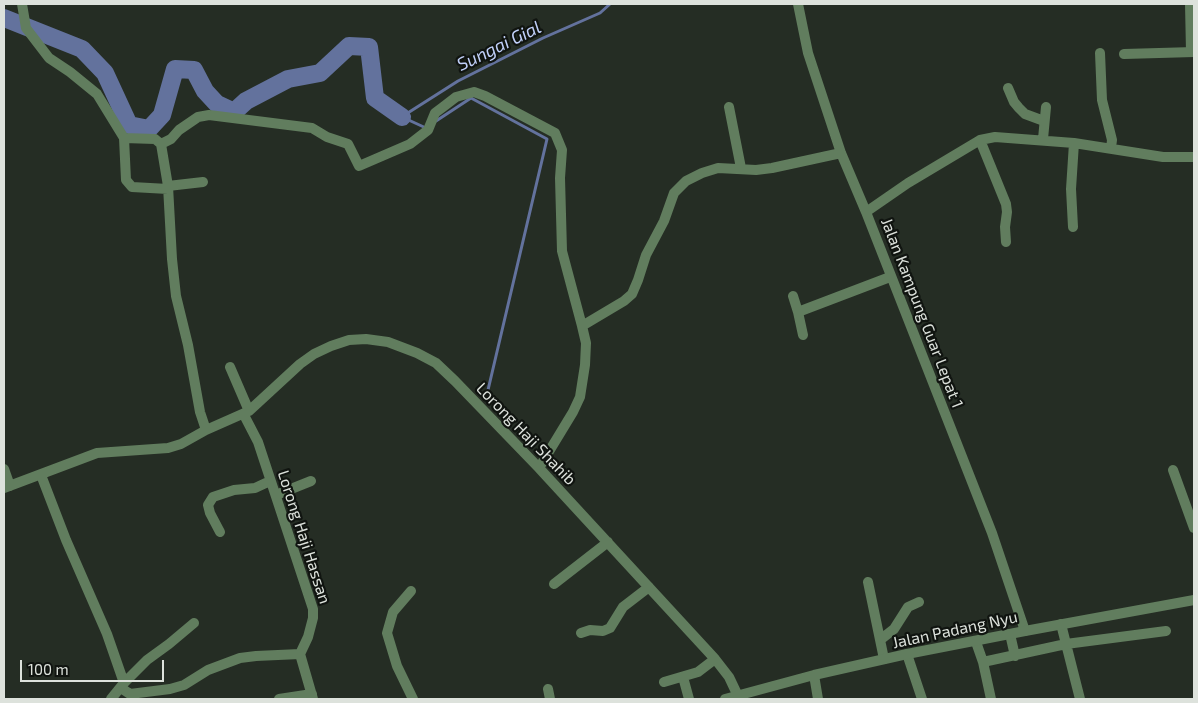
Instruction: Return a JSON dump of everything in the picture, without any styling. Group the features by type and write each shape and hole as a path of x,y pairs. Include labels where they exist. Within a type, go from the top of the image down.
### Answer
{"street":[{"name":"Jalan Kampung Guar Lepat 1","path":"798,4 808,53 841,153 992,533 1025,631"},
{"path":"1124,54 1192,52 1190,4"},
{"path":"22,8 26,28 49,58 97,94 124,138 126,180 132,187 168,187 203,182"},
{"path":"1100,53 1102,100 1112,140 1112,148"},
{"path":"1008,88 1014,102 1025,114 1044,121"},
{"path":"161,144 171,139 179,130 198,116 209,115 312,128 327,137 348,144 359,166 410,144 428,130 435,113 456,97 474,92 555,133 562,150 560,178 562,251 586,344 585,365 580,396 573,412 539,468"},
{"path":"729,107 741,168"},
{"path":"1043,139 1046,107"},
{"path":"866,212 908,183 980,140 994,136 1043,139 1163,157 1194,157"},
{"path":"124,138 155,139 161,144 168,187 176,296 188,345 200,412 206,430"},
{"path":"980,140 1006,204 1006,242"},
{"path":"1073,227 1071,189 1074,143"},
{"path":"582,326 624,301 632,294 646,255 664,220 674,193 686,180 718,168 756,170 841,153"},
{"path":"798,312 890,277"},
{"path":"793,296 803,335"},
{"name":"Lorong Haji Shahib","path":"7,487 97,453 168,448 181,444 206,430 246,413 300,364 314,354 349,340 366,339 388,342 417,353 436,363 539,468 715,659 729,677 738,696"},
{"name":"Lorong Haji Hassan","path":"230,368 258,442 314,609 308,638 300,654"},
{"path":"4,469 7,487"},
{"path":"1172,470 1194,528"},
{"path":"41,475 66,540 107,634 127,691"},
{"path":"220,532 208,505 213,497 234,490 255,488 270,481"},
{"path":"276,495 311,481"},
{"path":"554,584 608,542"},
{"path":"868,582 884,659"},
{"path":"581,633 590,630 603,631 610,628 621,609 649,587"},
{"path":"411,590 394,612 387,634 397,666 413,699"},
{"name":"Jalan Padang Nyu","path":"725,699 814,675 907,654 1194,600"},
{"path":"880,640 894,629 908,607 920,602"},
{"path":"127,691 147,660 194,623"},
{"path":"1061,624 1080,699"},
{"path":"983,662 1066,644 1166,631"},
{"path":"1010,634 1015,656"},
{"path":"976,642 983,662 991,699"},
{"path":"112,699 127,691 170,689 184,685 195,680 208,670 240,658 300,654 312,696 279,699"},
{"path":"907,654 922,699"},
{"path":"664,682 698,672 715,659"},
{"path":"814,675 818,699"},
{"path":"684,677 689,699"}],"waterway":[{"name":"Sungai Gial","path":"403,116 458,81 543,38 600,13 610,4"},
{"path":"4,18 82,49 105,73 129,125 149,129 162,115 175,69 194,70 205,91 217,104 234,112 246,101 288,79 320,73 349,46 369,47 375,98 402,117"},
{"path":"436,121 471,98 547,139 488,390"},
{"path":"402,117 426,128"}]}
